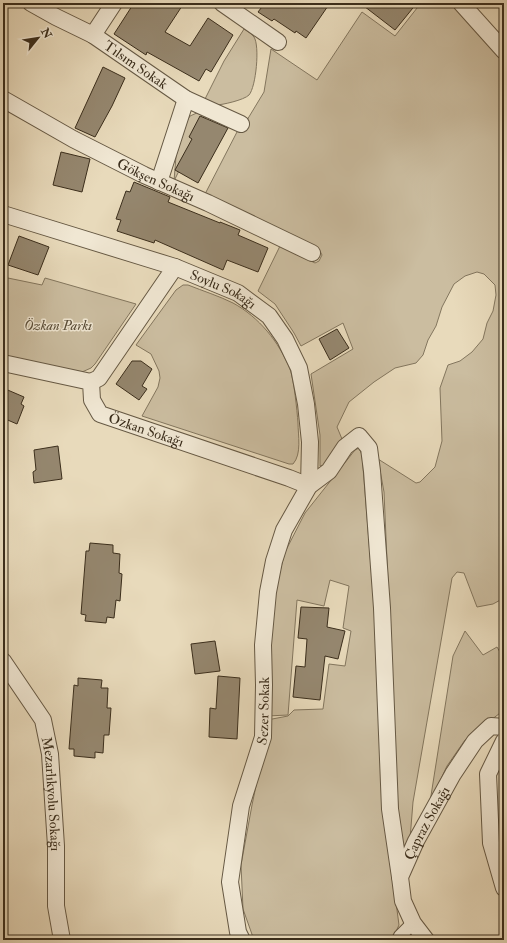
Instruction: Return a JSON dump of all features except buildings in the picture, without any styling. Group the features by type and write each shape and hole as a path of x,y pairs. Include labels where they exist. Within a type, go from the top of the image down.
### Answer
{"street":[{"name":"Tılsım Sokak","path":"31,3 93,35 186,99 241,124"},
{"path":"93,35 114,3"},
{"path":"222,3 243,9 278,42"},
{"path":"461,3 504,51"},
{"name":"Gökşen Sokağı","path":"3,99 72,139 312,254"},
{"path":"159,182 186,99"},
{"name":"Soylu Sokağı","path":"3,214 175,267 238,293 269,316 285,339 299,368 306,404 310,442 309,486"},
{"path":"3,363 91,382 99,378 175,267"},
{"name":"Özkan Sokağı","path":"91,382 92,400 100,414 309,486"},
{"path":"309,486 328,471 345,447 359,436 370,448 382,608 390,809 400,878"},
{"name":"Sezer Sokak","path":"242,940 238,932 230,882 241,806 263,737 263,644 268,592 274,561 284,530 309,486"},
{"name":"Mezarlıkyolu Sokağı","path":"3,661 43,720 46,734 50,754 53,794 56,846 56,906 62,940"},
{"name":"Çapraz Sokağı","path":"426,940 413,923 403,901 400,878 416,841 453,774 475,741 491,726 504,727"},
{"path":"504,741 488,774 491,843 504,888"},
{"path":"398,940 413,923"}],"green space":[{"path":"421,3 451,3 504,63 504,598 493,604 477,607 464,573 457,572 452,578 413,802 410,839 404,846 400,830 398,810 384,492 378,459 416,483 420,482 435,467 442,441 440,388 448,365 460,361 472,352 483,339 487,323 493,311 496,295 495,285 484,274 477,272 465,276 454,284 442,307 436,326 428,340 423,355 416,363 395,368 374,382 349,402 337,427 342,439 332,452 326,465 320,466 320,435 311,374 353,349 343,323 301,346 275,304 258,291 280,246 315,263 319,261 322,255 320,251 204,196 238,130 241,130 264,92 271,49 317,80 362,12 395,36"},
{"path":"244,29 254,37 257,49 254,84 249,95 238,100 216,105 204,101 224,61"},
{"path":"199,112 207,114 174,181 176,156 187,121 190,116"},
{"name":"Özkan Parkı","path":"3,277 42,285 45,278 136,304 95,364 91,368 82,372 3,356"},
{"path":"183,285 188,285 233,303 260,323 280,349 290,369 296,403 299,450 293,464 289,464 142,416 158,387 160,378 159,371 151,354 136,345 176,290"},
{"path":"359,448 362,455 374,604 384,812 399,925 392,940 254,940 243,909 241,865 266,738 267,720 288,716 294,710 323,709 329,664 345,666 351,631 343,628 349,586 330,580 324,606 297,600 288,715 267,716 270,635 275,590 285,552 305,513 355,450"},
{"path":"465,631 483,655 497,647 504,659 504,710 465,740 447,766 430,802 453,656"}]}
